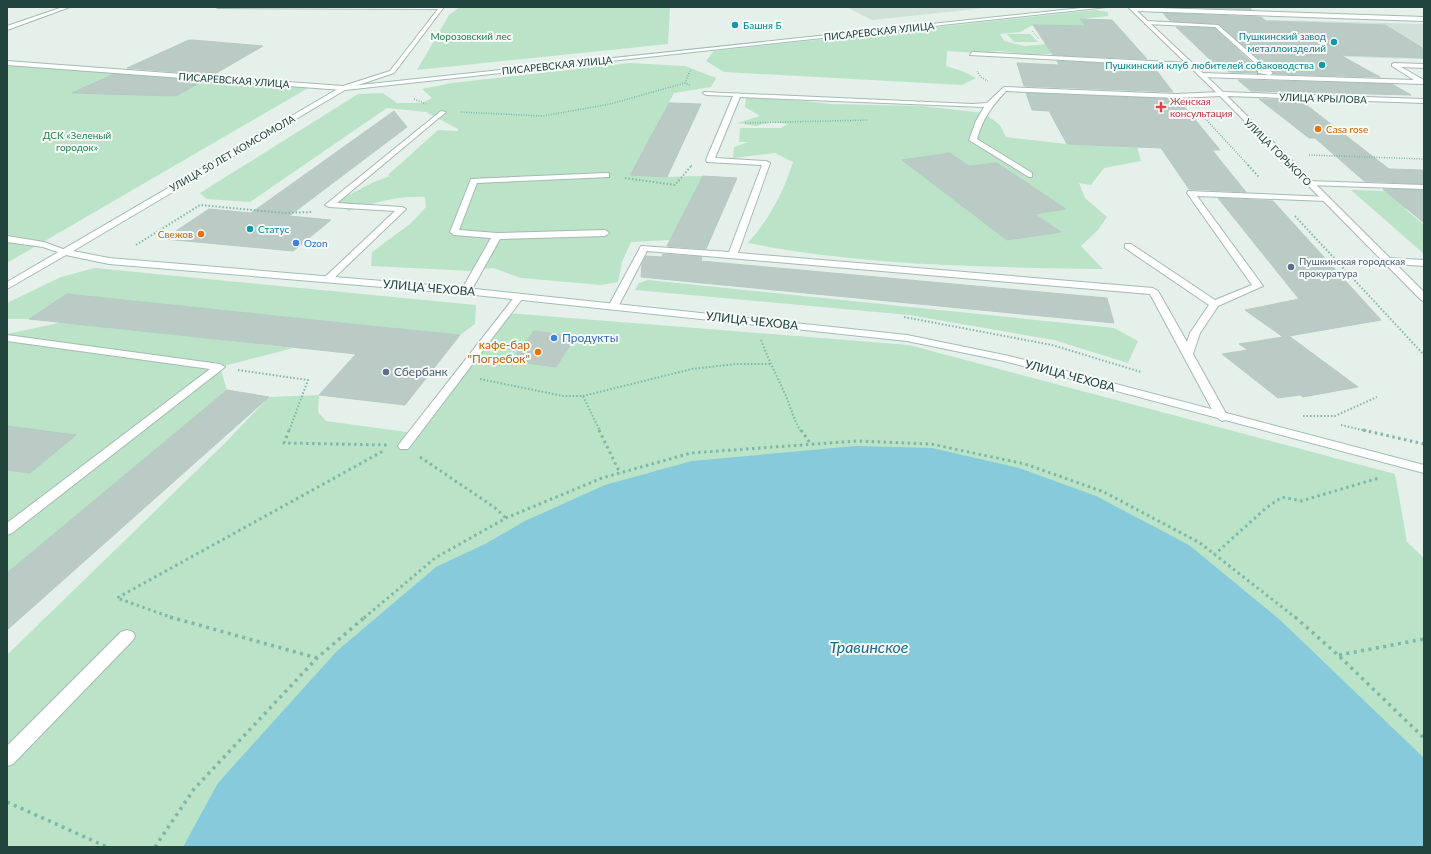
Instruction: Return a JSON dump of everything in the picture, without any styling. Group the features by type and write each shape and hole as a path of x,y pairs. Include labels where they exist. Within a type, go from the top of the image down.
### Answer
{"street":[{"path":"7,28 68,7"},
{"path":"218,7 441,8"},
{"name":"ПИСАРЕВСКАЯ УЛИЦА","path":"7,63 343,88 1105,7"},
{"name":"УЛИЦА 50 ЛЕТ КОМСОМОЛА","path":"7,286 343,88 392,72 441,8"},
{"path":"1131,8 1424,19"},
{"name":"УЛИЦА ГОРЬКОГО","path":"1131,8 1221,94 1424,298"},
{"path":"1147,23 1216,26 1270,72 1199,73"},
{"path":"972,54 1191,65"},
{"path":"1424,66 1394,65 1424,83"},
{"path":"1199,73 1424,83"},
{"path":"1004,89 989,105 979,121 973,140 1029,175"},
{"name":"УЛИЦА КРЫЛОВА","path":"1004,89 1424,101"},
{"path":"706,93 965,106 989,105"},
{"path":"733,254 766,163 710,160 737,95"},
{"path":"329,205 443,112"},
{"path":"605,233 497,236 454,232 474,181 606,175"},
{"path":"1310,183 1424,187"},
{"path":"1188,354 1195,333 1214,304 1258,286 1191,193 1326,199"},
{"path":"328,280 402,209 329,205"},
{"path":"466,291 497,236"},
{"name":"УЛИЦА ЧЕХОВА","path":"7,239 44,245 66,252 109,261 614,305 907,338 1005,358 1222,417 1424,469"},
{"path":"1128,246 1214,304"},
{"path":"614,305 644,248 733,254 1153,290 1222,417"},
{"path":"1387,261 1424,262"},
{"path":"404,446 519,297"},
{"path":"7,338 220,367"},
{"path":"7,530 220,367"},
{"path":"7,758 127,636"}],"path":[{"path":"1029,29 1041,42 1049,58"},
{"path":"972,54 973,66 982,78 1004,89"},
{"path":"684,83 690,69"},
{"path":"411,98 443,112 543,116 610,104 684,83 706,93"},
{"path":"1195,95 1198,98 1189,100 1424,355"},
{"path":"1308,155 1424,159"},
{"path":"606,175 675,185 696,160 710,160"},
{"path":"142,246 134,246 200,205 284,213 309,213 329,205"},
{"path":"900,316 1052,345 1143,373"},
{"path":"759,333 770,364 786,396 794,421 810,444"},
{"path":"459,375 563,396 583,396 692,369 736,364 770,364"},
{"path":"220,367 308,380 284,442 395,445 117,598 187,623 318,658"},
{"path":"583,396 620,473"},
{"path":"1316,419 1301,416 1335,416 1377,397"},
{"path":"1339,424 1424,444"},
{"path":"155,847 194,789 318,658 435,558 506,518 602,478 691,453 857,441 931,444 1025,464 1104,492 1200,543 1293,615 1338,655 1424,738"},
{"path":"404,446 494,507 506,518"},
{"path":"1214,555 1266,508 1282,497 1301,501 1381,478"},
{"path":"1338,655 1424,639"},
{"path":"7,802 107,847"}],"shaded area":[{"path":"846,7 994,7 872,20"},
{"name":"Пушкинский завод металлоизделий","path":"1268,20 1424,24 1424,59 1318,56"}],"green space":[{"name":"Морозовский лес","path":"460,7 670,7 668,44 417,70 449,15"},
{"path":"1095,10 1108,12 1108,16 1081,19 1086,26 1033,25 1020,32 1000,34 1004,41 1024,46 1051,44 1057,53 1034,55 999,51 978,53 947,51 946,66 962,71 976,78 962,85 724,72 706,61 714,51"},
{"path":"1007,34 1030,34 1038,42 1014,42"},
{"path":"630,63 685,66 716,78 711,87 674,93 630,174 667,177 703,176 670,240 631,242 622,262 618,282 601,285 521,278 493,268 471,271 371,266 372,252 410,224 426,207 425,197 395,198 348,211 339,200 374,182 390,176 388,175 438,130 458,131 458,129 426,112 387,108 250,202 207,199 200,193 358,94 383,93 397,103 422,103 432,98 422,89 452,83"},
{"name":"ДСК «Зеленый городок»","path":"7,65 310,87 7,263"},
{"path":"746,98 805,101 830,104 922,106 984,113 1000,125 1006,137 1067,144 1137,147 1141,161 1104,168 1091,185 1079,183 1085,198 1107,217 1098,230 1081,246 1103,269 925,264 880,261 792,251 748,243 756,234 775,205 793,162 775,153 733,158 734,147 748,142 739,142 740,128 781,128 788,124 771,122 756,126 737,123 760,116 745,107"},
{"path":"1351,190 1424,192 1424,209 1405,209 1424,225 1424,254"},
{"path":"95,268 476,305 475,324 460,335 67,294 29,319 7,319 7,303 61,277"},
{"path":"648,280 1114,328 1138,341 1128,363 1054,340 909,315 635,290 639,283"},
{"path":"507,313 909,345 1395,474 1407,542 1424,558 1424,847 7,847 7,655 224,444 269,397 319,395 318,412 326,421 414,433"},
{"path":"63,322 293,348 220,367 227,390 7,573 7,334"}],"water":[{"name":"Травинское","path":"856,446 932,448 1019,468 1096,496 1189,545 1279,619 1424,758 1424,847 183,847 218,783 337,651 436,567 487,543 525,521 605,485 692,461"}],"building":[{"path":"1172,7 1249,7 1252,10"},
{"path":"1163,13 1261,17 1266,21 1385,25 1424,49 1424,58 1340,55 1380,77 1274,74 1274,72 1219,24 1170,21"},
{"path":"1080,19 1112,20 1147,59 1053,55 1033,25 1086,26"},
{"path":"1176,27 1214,28 1260,70 1257,70 1257,73 1229,72 1225,68 1219,68"},
{"path":"189,40 263,46 213,75 127,68"},
{"path":"1057,61 1153,66 1173,92 1024,86 1017,63 1059,65"},
{"path":"114,74 203,81 176,96 72,93"},
{"path":"1238,80 1392,84 1411,95 1251,91"},
{"path":"1026,93 1178,99 1220,150 1212,150 1246,192 1189,189 1161,148 1067,144 1049,111 1032,110"},
{"path":"1259,99 1300,100 1389,169 1424,170 1424,184 1364,181 1315,138 1309,138"},
{"path":"669,103 701,104 667,177 630,175"},
{"path":"394,111 407,127 289,216 331,220 293,251 164,239 209,209 251,213"},
{"path":"950,153 969,166 997,163 1066,209 1034,214 1061,232 1007,240 902,160"},
{"path":"703,176 737,178 706,249 667,246"},
{"path":"1383,189 1424,190 1424,223"},
{"path":"1218,198 1273,201 1381,320 1289,336 1358,387 1303,397 1300,395 1278,398 1222,354 1248,350 1239,344 1283,337 1245,310 1299,299"},
{"path":"663,254 702,257 701,261 1107,298 1114,323 641,277 642,264 646,256 662,257"},
{"path":"67,294 460,335 405,405 319,395 356,354 29,319"},
{"path":"534,331 576,336 556,367 512,361"},
{"path":"227,390 269,397 7,630 7,573"},
{"path":"7,426 76,435 30,473 7,470"}],"place":[{"name":"Башня Б","path":"735,25"},
{"name":"Пушкинский завод металлоизделий","path":"1334,42"},
{"name":"Пушкинский клуб любителей собаководства","path":"1322,65"},
{"name":"Женская консультация","path":"1161,107"},
{"name":"Casa rose","path":"1318,129"},
{"name":"Статус","path":"250,229"},
{"name":"Свежов","path":"201,234"},
{"name":"Ozon","path":"296,243"},
{"name":"Пушкинская городская прокуратура","path":"1291,267"},
{"name":"Продукты","path":"554,338"},
{"name":"кафе-бар \"Погребок\"","path":"538,352"},
{"name":"Сбербанк","path":"386,372"}]}
